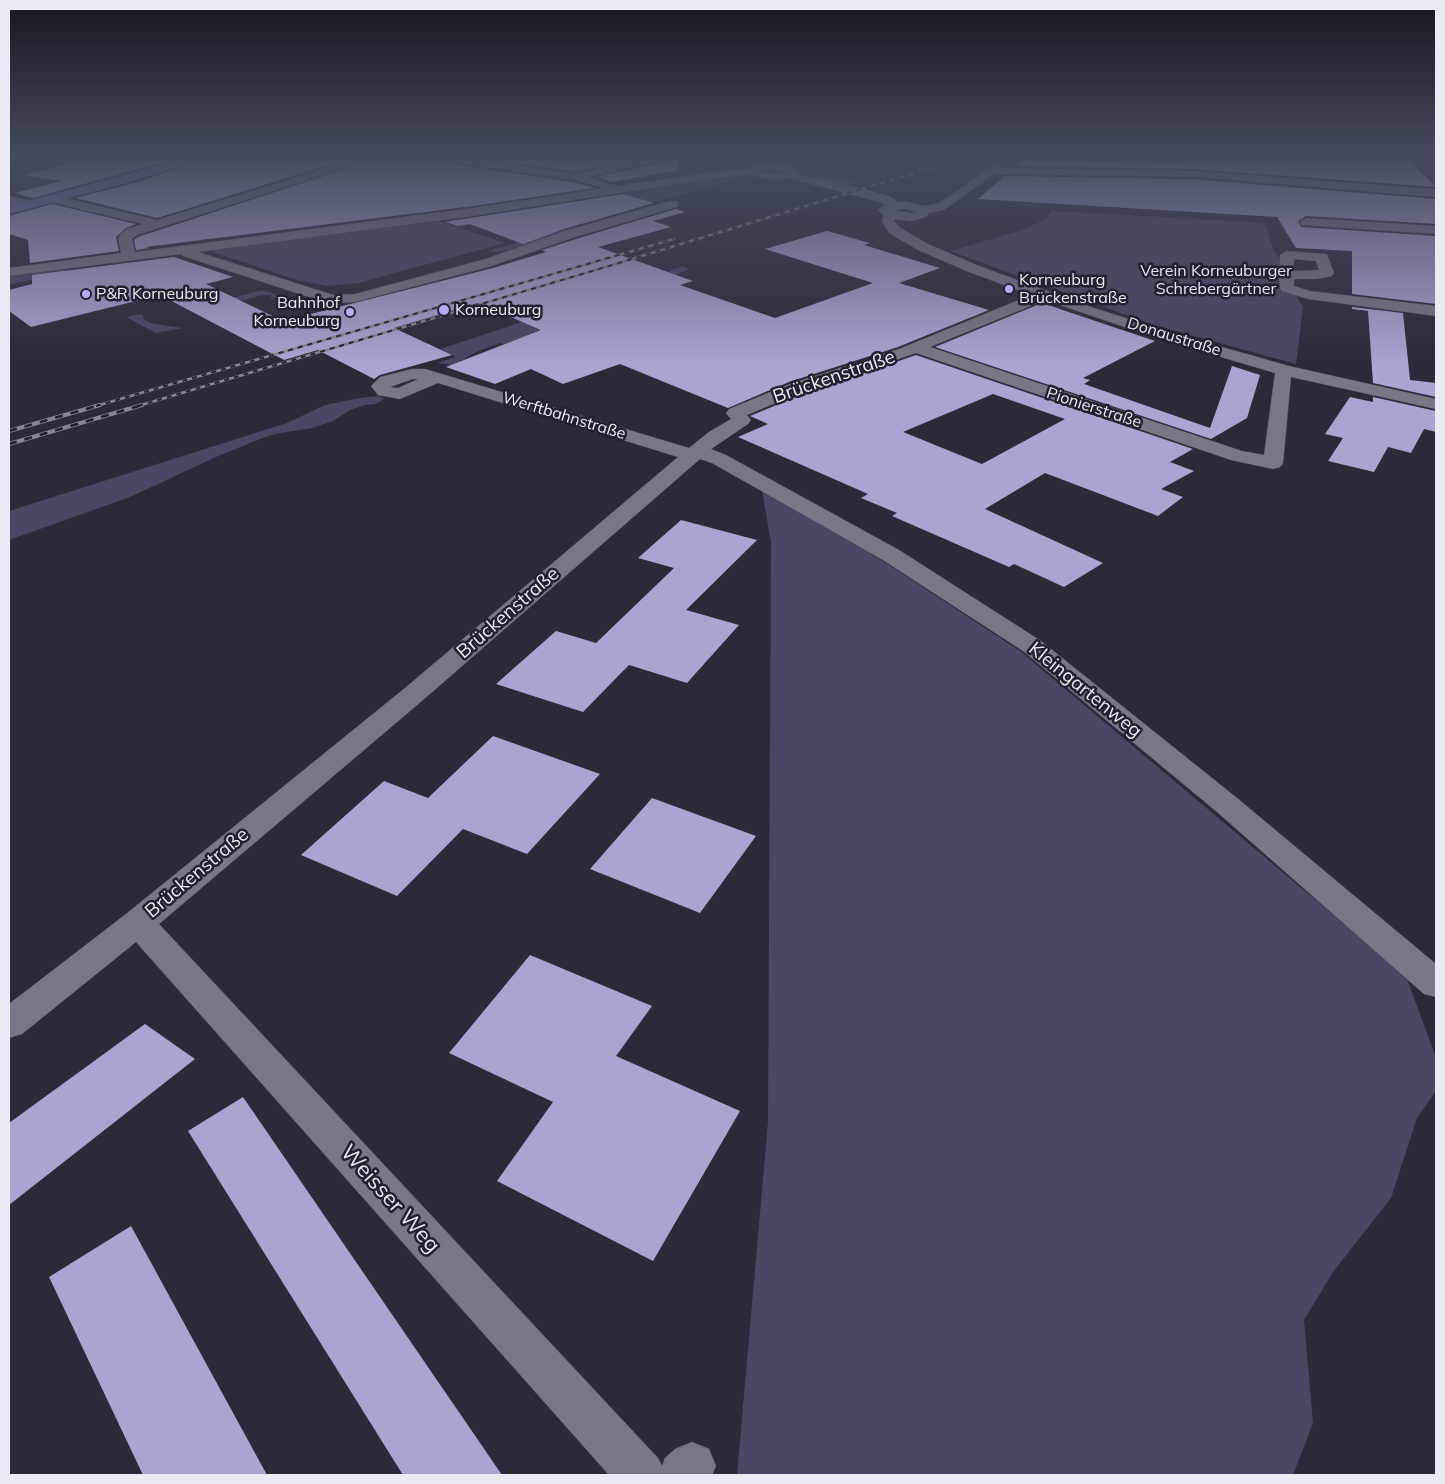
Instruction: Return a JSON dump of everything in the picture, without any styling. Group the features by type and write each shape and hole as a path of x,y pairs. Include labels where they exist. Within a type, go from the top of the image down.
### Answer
{"street":[{"path":"129,257 125,238 132,232 150,226"},
{"path":"9,272 366,226"},
{"path":"185,250 194,255 306,292 334,299 360,297 487,263 518,250 597,226"},
{"name":"Donaustraße","path":"891,226 908,239 961,264 1163,335 1285,370 1436,404"},
{"path":"1375,226 1436,230"},
{"path":"1286,275 1287,288 1297,293 1436,311"},
{"name":"Brückenstraße","path":"9,1024 138,922 414,694 694,453 716,436 742,420 734,413 796,388 916,348 1045,295"},
{"name":"Pionierstraße","path":"916,348 1238,456 1273,463 1285,370"},
{"name":"Werftbahnstraße","path":"400,394 437,377 694,453"},
{"name":"Kleingartenweg","path":"694,453 720,459 890,555 1032,646 1228,805 1436,984"},
{"name":"Weisser Weg","path":"138,922 642,1475"}],"green space":[{"path":"398,226 455,226 505,243 358,283 328,286 297,280 213,252 214,250"},
{"name":"Verein Korneuburger Schrebergärtner","path":"1030,226 1266,226 1274,251 1281,260 1278,288 1296,295 1303,307 1296,364 1154,325 950,251"},
{"path":"571,228 575,229 519,247 496,252 487,251"},
{"path":"682,266 690,269 651,285 668,290 504,344 500,343 476,352 454,365 437,363 456,357 440,349 642,282"},
{"path":"66,268 64,272 9,285 9,275"},
{"path":"262,290 282,296 270,299 272,295 263,295 195,312 188,310"},
{"path":"142,314 145,320 154,324 183,328 156,333 126,317"},
{"path":"380,396 384,399 376,404 350,410 333,421 312,428 275,434 260,439 130,497 9,540 9,511 287,423 325,405"},
{"path":"762,490 880,559 1020,651 1406,976 1436,1058 1436,1091 1417,1118 1391,1198 1333,1272 1304,1320 1313,1423 1293,1475 737,1475 768,1122 771,543"}],"building":[{"path":"9,226 130,226 116,237 119,251 30,263 28,240 9,234"},
{"path":"171,226 311,226 145,247 149,248 136,250 134,240"},
{"path":"476,226 574,226 564,229 523,244"},
{"path":"618,226 671,227 598,247 693,281 680,285 775,318 873,283 765,249 827,231 870,243 864,245 940,268 899,283 989,310 898,347 789,382 728,408 620,364 563,384 531,369 495,384 446,367 541,330 478,303 394,328 452,355 380,375 374,379 318,350 284,360 160,295 31,327 9,311 9,290 32,284 32,275 174,257 233,277 206,284 283,321 493,268 546,252 542,250"},
{"path":"1283,226 1436,236 1436,304 1352,294 1352,251 1296,248"},
{"path":"1042,303 1155,341 1083,378 1090,380 1084,384 1210,428 1232,366 1260,375 1247,418 1211,439 935,347"},
{"path":"1352,307 1403,313 1410,380 1436,383 1436,397 1373,383 1368,311 1352,309"},
{"path":"916,355 1193,449 1170,462 1194,471 1161,489 1183,497 1158,516 1045,473 985,509 1103,563 1064,587 1014,564 1009,567 892,516 897,513 861,498 868,494 738,437 768,424 750,416 803,394","holes":["993,394 1065,419 982,464 903,432"]},
{"path":"1350,397 1373,402 1373,397 1436,411 1436,432 1424,429 1411,453 1388,447 1374,472 1328,461 1343,438 1325,434"},
{"path":"681,520 757,540 686,610 739,625 687,683 629,665 583,712 496,684 556,631 596,643 674,568 638,558"},
{"path":"493,736 600,774 527,854 463,829 397,896 301,855 384,781 428,798"},
{"path":"652,798 756,836 700,913 590,869"},
{"path":"530,955 652,1006 616,1056 740,1111 653,1261 497,1181 553,1102 449,1053"},
{"path":"145,1024 195,1059 9,1205 9,1123"},
{"path":"243,1097 502,1475 403,1475 188,1131"},
{"path":"131,1226 267,1475 143,1475 49,1277"}],"railway":[{"path":"138,406 739,226"},
{"path":"96,406 674,239"},
{"path":"9,431 100,405"},
{"path":"9,444 142,405"}],"place":[{"name":"Korneuburg Brückenstraße","path":"1009,289"},
{"name":"P&R Korneuburg","path":"86,294"},
{"name":"Korneuburg","path":"444,310"},
{"name":"Bahnhof Korneuburg","path":"350,312"}]}
